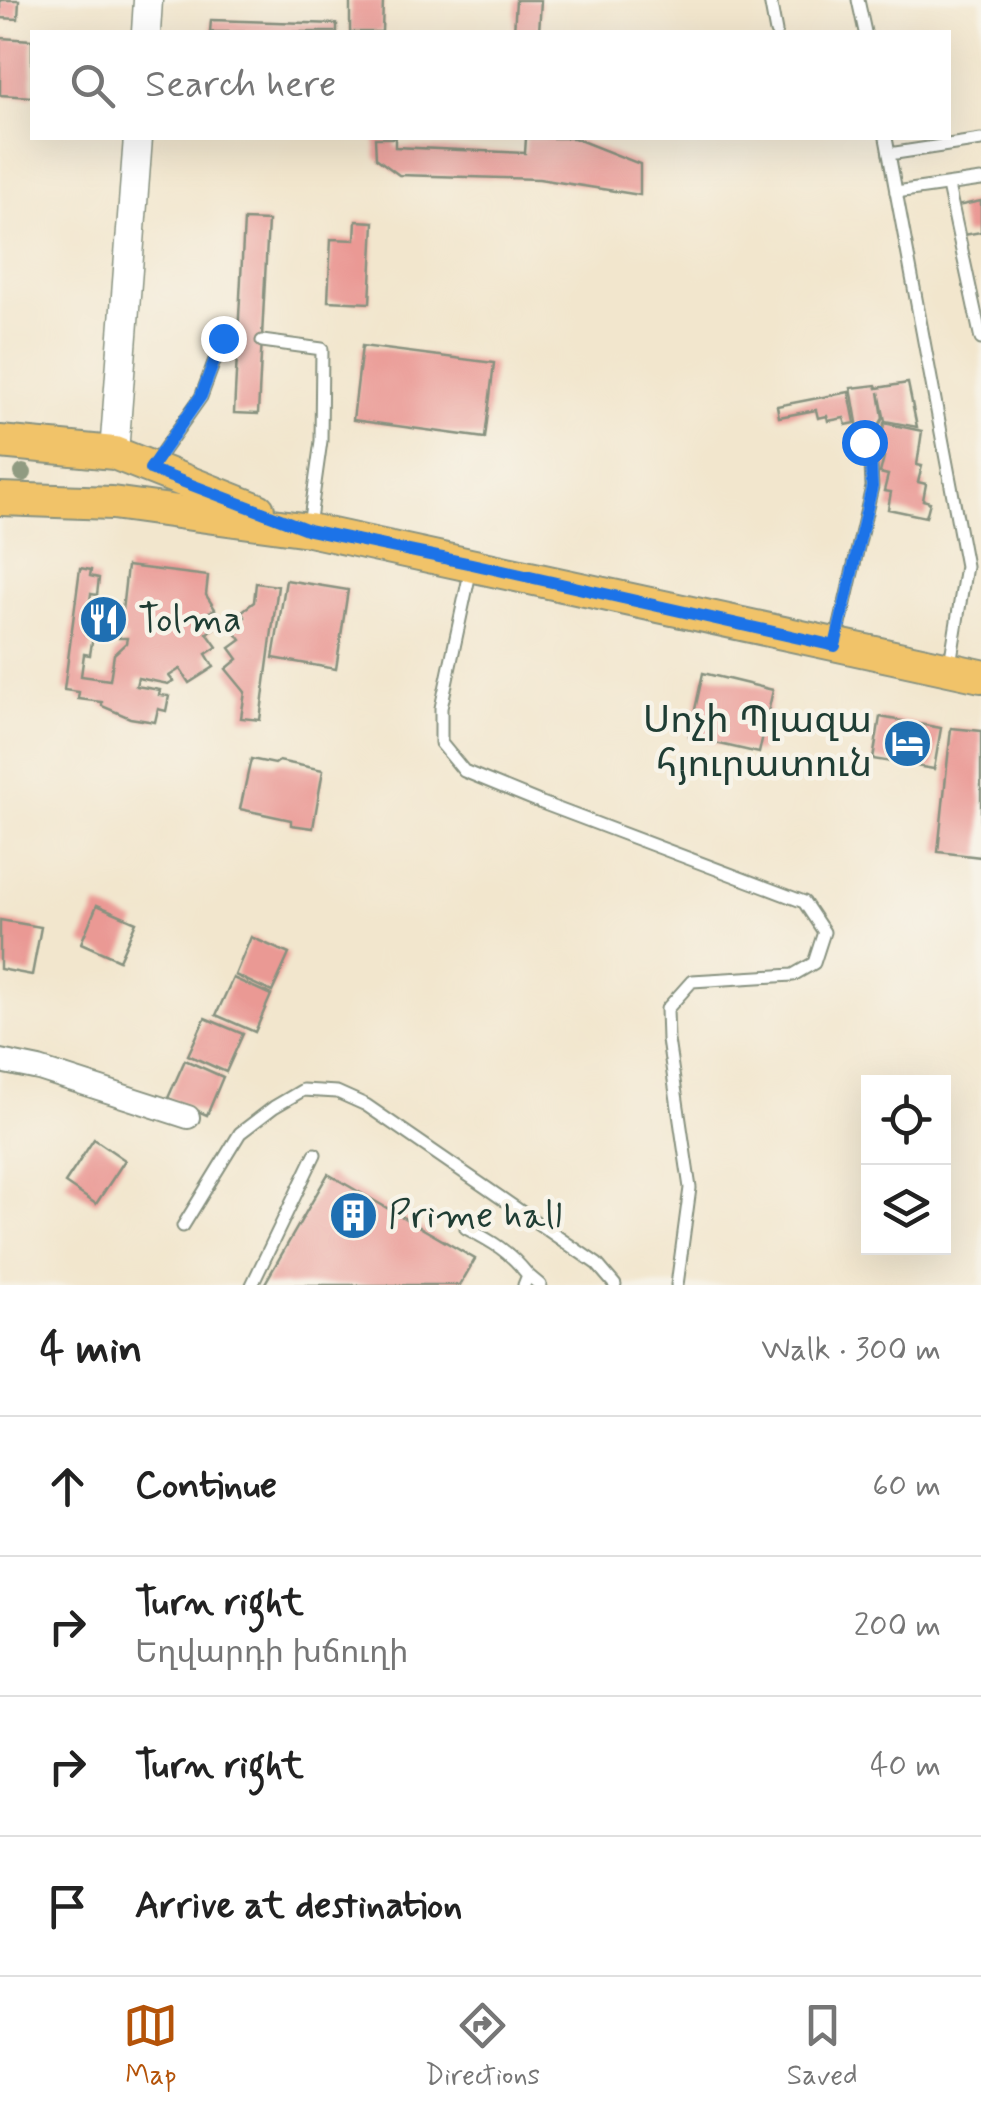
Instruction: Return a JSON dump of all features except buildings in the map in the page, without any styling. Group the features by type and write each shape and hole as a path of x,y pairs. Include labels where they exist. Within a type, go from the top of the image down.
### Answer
{"main road":[{"path":"0,442 114,454 309,530"},
{"path":"0,499 112,503 309,530 965,672"}],"street":[{"path":"146,30 148,0"},
{"path":"114,454 138,140"},
{"path":"0,1061 188,1117"}],"lane":[{"path":"770,0 776,30"},
{"path":"858,0 865,30"},
{"path":"886,140 966,566 965,672"},
{"path":"890,154 981,140"},
{"path":"896,192 981,180"},
{"path":"948,186 981,338"},
{"path":"150,469 201,396 223,338 238,340"},
{"path":"262,341 322,349 321,440 309,530"},
{"path":"835,646 872,487 864,442"},
{"path":"472,564 441,708 441,742 464,771 804,902 824,932 814,963 793,974 692,981 668,1009 668,1040 690,1188 677,1285"},
{"path":"183,1226 240,1133 302,1090 337,1092 366,1105 597,1264 615,1285"},
{"path":"252,1285 315,1154"},
{"path":"466,1228 512,1256 526,1280 540,1285"}],"place":[{"name":"Tolma","path":"103,620"},
{"name":"Սոչի Պլազա հյուրատուն","path":"907,743"},
{"name":"Prime hall","path":"353,1216"}],"route":[{"path":"223,338 201,396 150,469 309,530 835,646 872,487 864,442"}]}
